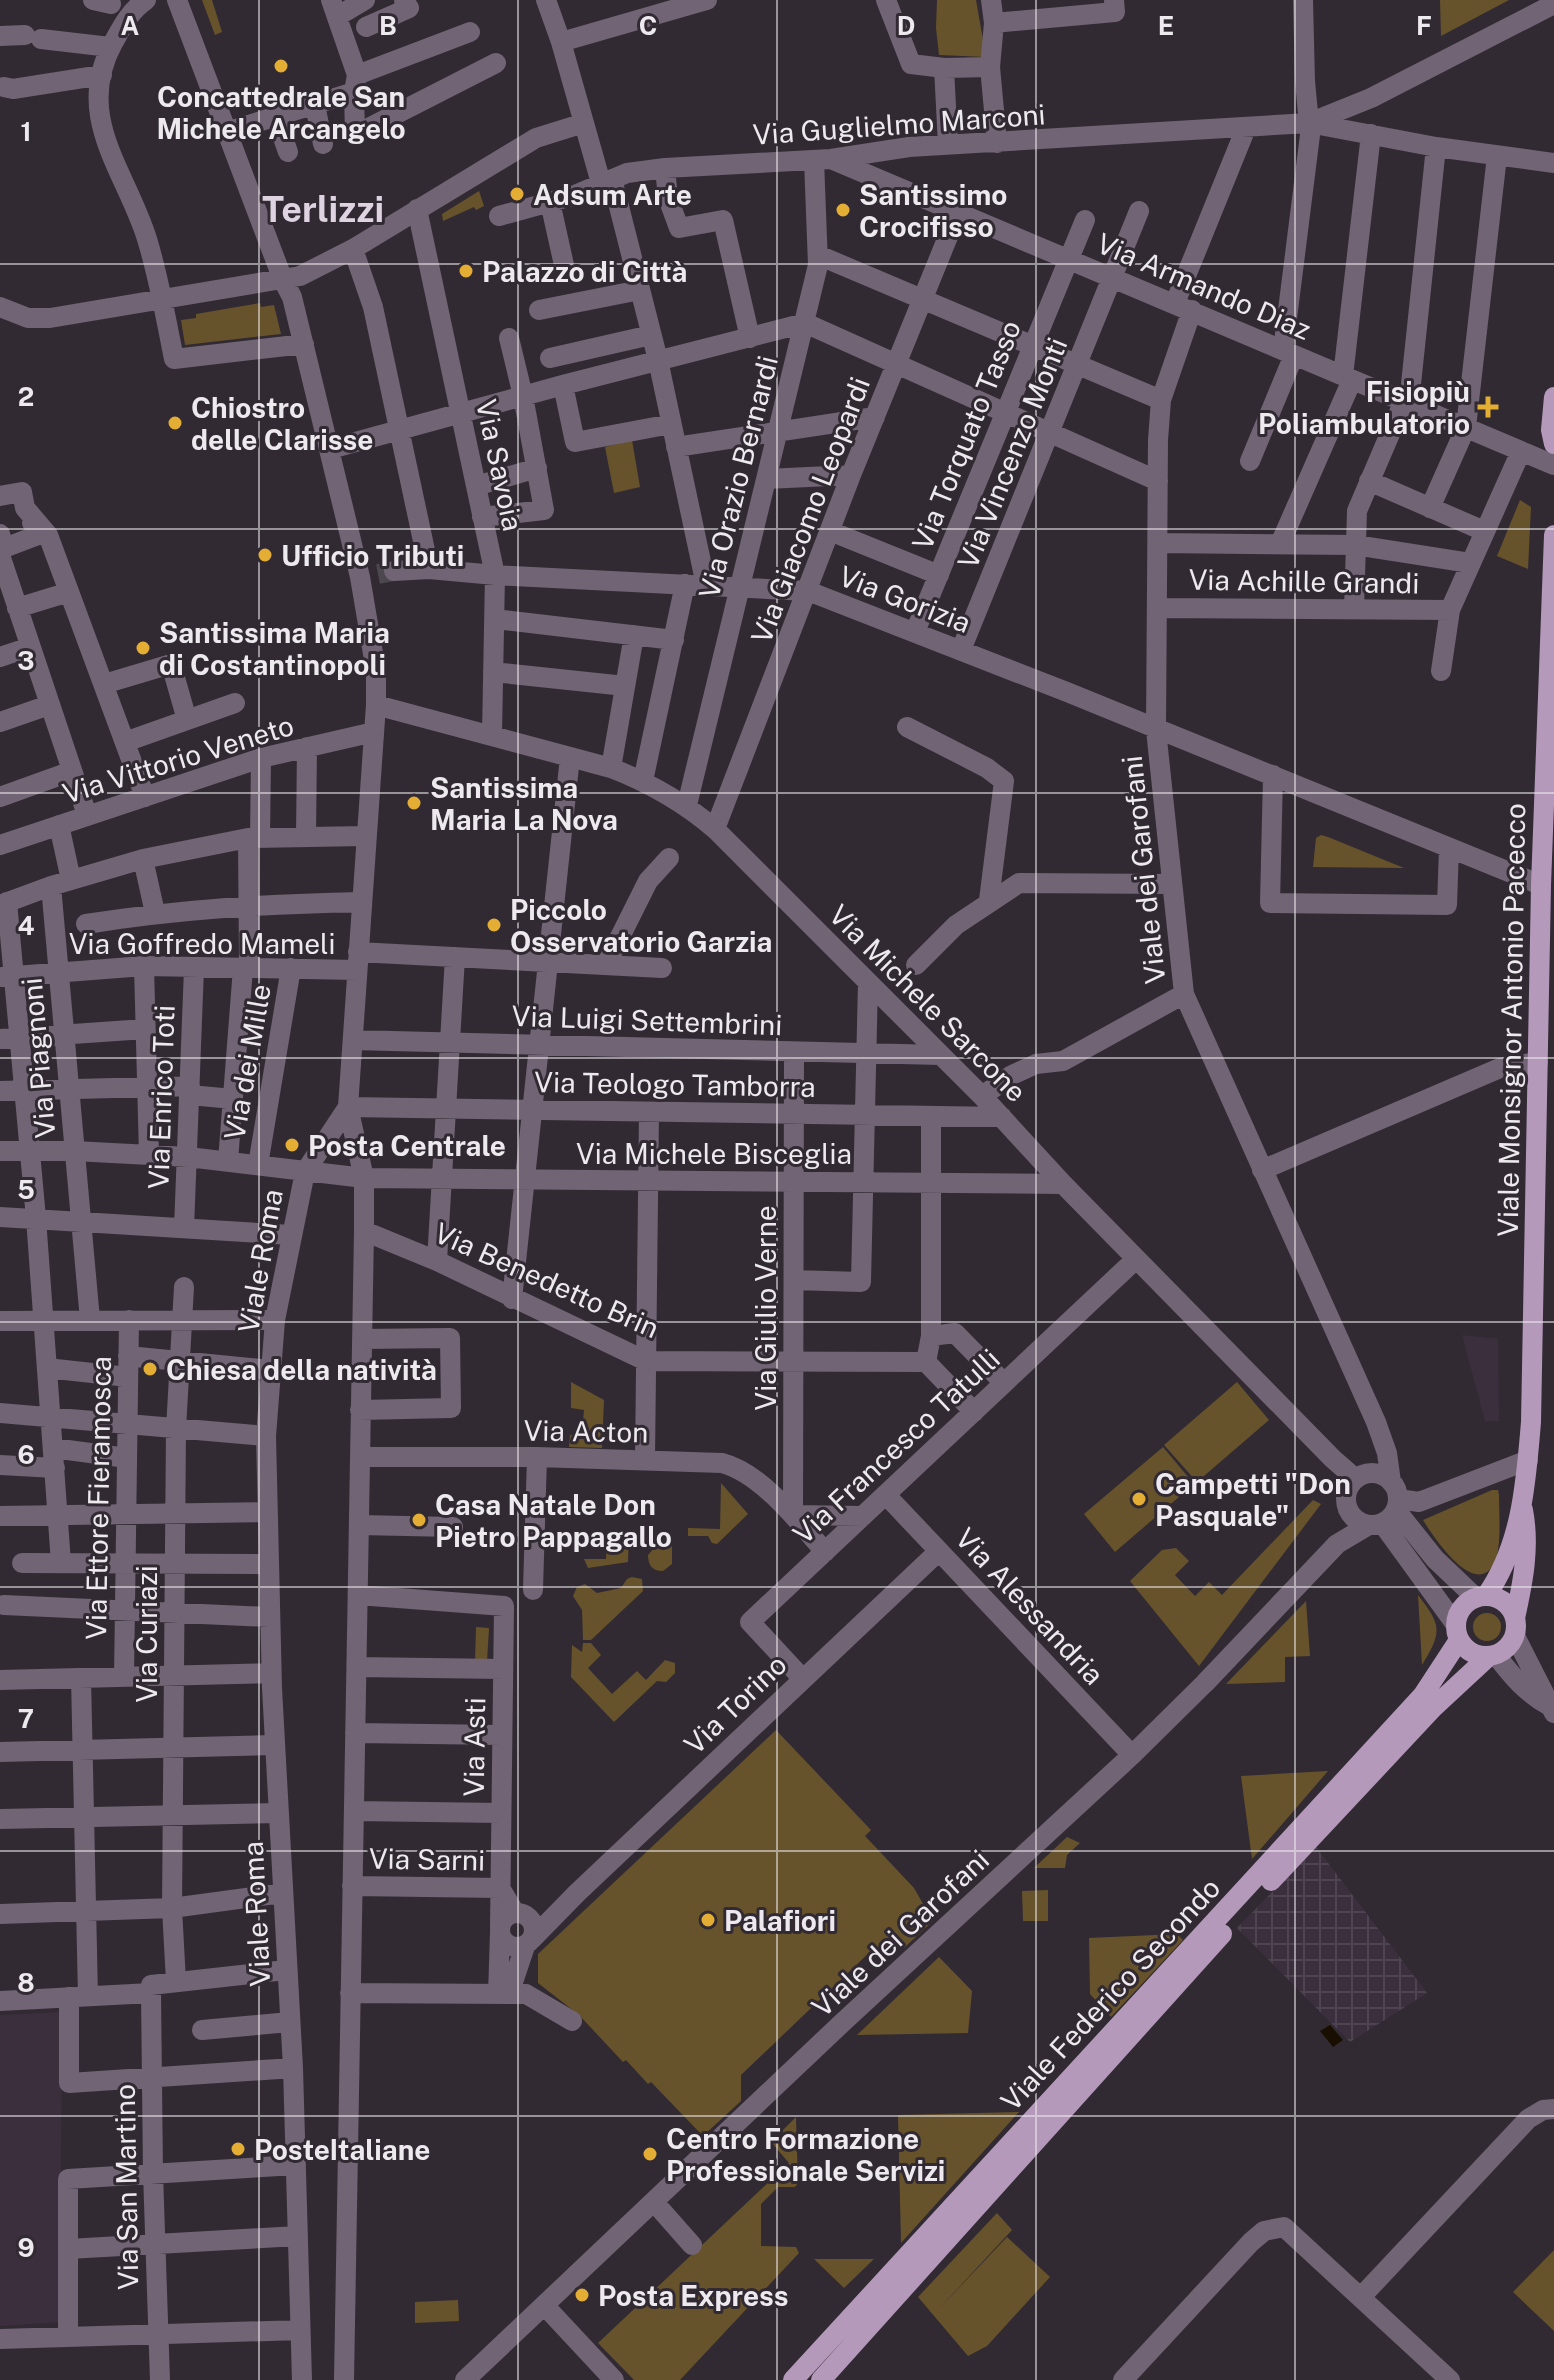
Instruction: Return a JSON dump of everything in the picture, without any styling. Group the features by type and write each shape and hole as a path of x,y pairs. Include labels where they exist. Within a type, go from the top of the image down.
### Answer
{"main road":[{"path":"1554,397 1551,430 1554,444"},
{"name":"Viale Monsignor Antonio Pacecco","path":"1481,1597 1508,1558 1523,1506 1528,1460 1533,1359 1541,885 1554,535"},
{"name":"Viale Monsignor Antonio Pacecco","path":"1515,1627 1527,1555 1528,1533 1523,1506"},
{"path":"1481,1597 1505,1602 1515,1627 1511,1644 1492,1656 1471,1653 1458,1632 1462,1608 1481,1597"},
{"name":"Viale Federico Secondo","path":"793,2380 1423,1695 1458,1632"},
{"name":"Viale Federico Secondo","path":"821,2380 1242,1912 1433,1708 1492,1656"}],"street":[{"path":"177,0 292,297 330,449 377,574 376,705 348,1107 364,1178 364,1231 344,2380"},
{"path":"365,0 335,8 356,83 355,135 496,63"},
{"path":"366,27 409,8 404,0"},
{"path":"546,0 640,290 658,360 676,447 696,584 674,640 643,781"},
{"path":"561,42 670,6 707,0"},
{"path":"886,0 911,64 944,68 990,67"},
{"path":"991,0 994,23 990,67 997,143"},
{"path":"994,23 1115,12 1114,0"},
{"path":"1250,461 1289,353 1310,135 1303,0"},
{"path":"127,3 102,75 100,125 146,238 174,359 304,344"},
{"path":"1309,123 1371,98 1554,4"},
{"path":"226,132 315,105 356,83 470,32"},
{"path":"0,36 110,47"},
{"path":"944,68 948,145"},
{"path":"4,87 13,89 102,75"},
{"path":"315,105 323,144"},
{"path":"275,115 288,152"},
{"path":"0,307 16,315 39,319 283,280 324,265 353,249 536,138 584,123"},
{"path":"1309,123 1436,147 1554,163"},
{"name":"Via Guglielmo Marconi","path":"499,216 575,195 627,173 665,168 822,160 909,147 1309,123"},
{"name":"Viale dei Garofani","path":"465,2380 842,2023 1132,1755 1337,1544 1387,1508 1387,1453 1376,1422 1184,994 1171,884 1156,730 1161,400 1183,307 1246,128"},
{"path":"1280,544 1348,378 1371,134"},
{"path":"1354,609 1357,511 1406,402 1436,147"},
{"path":"1430,508 1466,427 1497,156"},
{"name":"Via Armando Diaz","path":"822,160 958,212 1554,465"},
{"name":"Via Orazio Bernardi","path":"687,805 805,323 818,255 822,160"},
{"path":"665,168 668,198 679,228 723,220 750,338"},
{"path":"550,202 564,265"},
{"name":"Via Savoia","path":"417,209 495,575 492,735"},
{"name":"Via Vincenzo Monti","path":"961,650 1139,211"},
{"name":"Via Giacomo Leopardi","path":"715,829 851,475 958,212"},
{"name":"Via Torquato Tasso","path":"915,632 1085,220"},
{"path":"353,249 373,307 429,569"},
{"path":"818,255 1161,400"},
{"path":"539,310 640,290"},
{"path":"330,449 805,323 1158,481"},
{"path":"550,358 651,335"},
{"path":"482,517 544,510 509,338"},
{"path":"563,385 575,442 671,424"},
{"path":"676,447 875,417"},
{"path":"1441,671 1450,610 1521,451"},
{"path":"476,486 537,468"},
{"path":"766,479 851,475"},
{"path":"1369,481 1484,531"},
{"path":"0,496 22,492 25,508 48,535 145,797"},
{"path":"0,503 13,500 41,534 4,548 0,534"},
{"path":"830,531 939,575"},
{"path":"1158,543 1355,545 1470,563"},
{"path":"0,555 10,603 30,647 87,815"},
{"name":"Via Gorizia","path":"377,574 429,569 808,591 1541,885"},
{"path":"10,603 69,592"},
{"name":"Via Achille Grandi","path":"1157,608 1450,610"},
{"path":"495,619 674,640"},
{"path":"611,768 634,635"},
{"path":"0,657 30,647"},
{"path":"104,684 171,664 187,720"},
{"path":"493,672 625,686"},
{"path":"125,742 235,703"},
{"path":"0,722 49,705"},
{"name":"Via Michele Sarcone","path":"376,705 611,768 687,805 715,829 982,1096 1136,1259 1356,1479"},
{"path":"907,727 987,768 1004,781 989,900"},
{"name":"Via Vittorio Veneto","path":"0,845 261,758 374,732"},
{"path":"306,836 307,747"},
{"path":"512,1299 570,757"},
{"path":"228,1161 261,758"},
{"path":"0,797 72,771"},
{"path":"1273,775 1270,903 1447,905 1449,848"},
{"path":"59,825 71,880"},
{"path":"61,1563 24,1089 10,1038 4,903 143,859 254,838 365,836"},
{"path":"606,965 648,881 669,858"},
{"path":"143,859 155,913"},
{"path":"916,965 956,925 989,900 1019,883 1171,884"},
{"name":"Via Piagnoni","path":"51,886 90,1320"},
{"path":"86,924 155,913 250,904 361,902"},
{"path":"437,1261 455,957"},
{"name":"Via Goffredo Mameli","path":"7,976 144,966 291,968 358,961 455,957 662,968"},
{"path":"144,966 149,1155"},
{"name":"Via Enrico Toti","path":"184,1228 194,968"},
{"name":"Via dei Mille","path":"258,1165 291,968"},
{"path":"794,1280 861,1282 868,982"},
{"path":"982,1096 1012,1075 1036,1064 1063,1061 1184,994"},
{"path":"10,1038 145,1029"},
{"name":"Via Luigi Settembrini","path":"353,1040 940,1055"},
{"name":"Via Giulio Verne","path":"793,1515 794,1053"},
{"path":"1262,1170 1500,1068 1538,1062"},
{"path":"0,1091 147,1086 233,1099"},
{"path":"0,1151 188,1157 305,1172 348,1107"},
{"name":"Via Teologo Tamborra","path":"348,1107 1002,1117"},
{"path":"645,1459 649,1112"},
{"path":"931,1117 931,1336 926,1362 974,1412"},
{"name":"Viale Roma","path":"302,2380 293,2068 271,1673 266,1436 275,1320 305,1172 364,1178"},
{"name":"Via Michele Bisceglia","path":"364,1178 1063,1184"},
{"path":"0,1217 291,1235"},
{"name":"Via Benedetto Brin","path":"364,1231 437,1261 646,1361 926,1362"},
{"name":"Via Francesco Tatulli","path":"802,1678 750,1622 1136,1259"},
{"name":"Via Curiazi","path":"176,1982 172,1908 175,1512 184,1287"},
{"name":"Via Ettore Fieramosca","path":"124,1677 129,1320"},
{"path":"0,1321 275,1320"},
{"path":"931,1336 955,1333 1004,1383"},
{"path":"360,1410 451,1408 450,1338 362,1339"},
{"path":"128,1356 270,1370"},
{"path":"47,1368 128,1377"},
{"path":"0,1413 266,1436"},
{"name":"Via Acton","path":"360,1457 537,1457 722,1463 744,1471 793,1515 825,1552"},
{"path":"533,1590 537,1457"},
{"path":"0,1465 54,1458 127,1458"},
{"path":"1458,1632 1387,1508 1378,1474 1370,1473 1350,1485 1346,1502 1354,1518 1387,1508 1419,1502 1528,1460"},
{"name":"Via Alessandria","path":"886,1495 1132,1755"},
{"path":"1387,1508 1428,1551 1481,1597"},
{"path":"0,1516 267,1512"},
{"path":"793,1515 863,1516"},
{"path":"359,1525 453,1527"},
{"name":"Via Torino","path":"528,1943 802,1678 939,1551"},
{"path":"22,1563 268,1564"},
{"name":"Via Asti","path":"358,1595 504,1606 500,1888 504,1994"},
{"path":"4,1605 269,1617"},
{"path":"1515,1627 1551,1709"},
{"path":"1492,1656 1532,1696 1551,1709"},
{"path":"357,1667 503,1669"},
{"path":"0,1680 271,1673"},
{"path":"81,1678 86,1912 69,2083 293,2068"},
{"path":"355,1733 502,1735"},
{"path":"0,1752 274,1745"},
{"path":"354,1811 501,1813"},
{"path":"0,1819 278,1813"},
{"name":"Via Sarni","path":"352,1886 500,1888"},
{"path":"500,1888 518,1913 533,1923 528,1943 504,1994"},
{"path":"0,1914 172,1908 282,1893"},
{"name":"Via Torino","path":"518,1913 571,1899"},
{"path":"518,1913 505,1917 500,1930 509,1946 528,1943"},
{"path":"0,1988 0,2001 151,1993 151,1985 286,1970"},
{"name":"Via San Martino","path":"151,1993 160,2380"},
{"path":"350,1993 535,1997 572,2021"},
{"path":"202,2030 290,2022"},
{"path":"1361,2297 1528,2119 1543,2110 1554,2109"},
{"path":"68,2337 68,2179 296,2165"},
{"path":"654,2202 692,2245"},
{"path":"1124,2380 1251,2242 1273,2228 1284,2227 1450,2380"},
{"path":"68,2249 298,2236"},
{"path":"544,2305 614,2380"},
{"path":"0,2339 300,2330"}],"shaded area":[{"path":"202,0 212,0 222,32 215,35"},
{"path":"937,0 976,0 986,57 939,55"},
{"path":"1440,0 1509,0 1441,36"},
{"path":"479,191 484,206 476,210 474,207 443,221 442,214"},
{"path":"260,303 261,307 274,305 281,334 185,345 181,320 196,318 196,314"},
{"path":"632,440 640,487 614,493 605,447"},
{"path":"1520,500 1531,507 1528,569 1497,556"},
{"path":"1321,835 1404,868 1313,867 1316,838"},
{"path":"1462,1335 1498,1339 1499,1421 1485,1421"},
{"path":"571,1382 604,1400 602,1448 569,1447 570,1435 582,1433 584,1410 571,1408"},
{"name":"Campetti \"Don Pasquale\"","path":"1237,1382 1269,1420 1197,1482 1164,1445"},
{"name":"Campetti \"Don Pasquale\"","path":"1163,1447 1194,1484 1115,1552 1084,1514"},
{"path":"721,1483 748,1514 717,1544 712,1543 708,1536 688,1536 688,1528 720,1529"},
{"path":"1498,1490 1499,1495 1497,1557 1486,1573 1476,1574 1455,1561 1423,1520"},
{"path":"1313,1500 1321,1504 1199,1666 1130,1581 1162,1550 1176,1548 1189,1561 1175,1575 1195,1596 1209,1582 1222,1595"},
{"path":"607,1532 629,1532 628,1562 588,1568 584,1559 606,1559"},
{"path":"656,1546 672,1546 672,1564 663,1571 653,1569 649,1562 648,1555"},
{"path":"632,1577 642,1579 643,1591 591,1640 583,1640 582,1610 573,1596 577,1587 585,1584 597,1593 621,1588"},
{"path":"1418,1595 1432,1614 1436,1629 1436,1637 1422,1665"},
{"path":"1306,1601 1310,1656 1285,1657 1285,1682 1226,1684"},
{"path":"1487,1613 1497,1617 1501,1627 1497,1637 1487,1641 1477,1637 1473,1627 1477,1617"},
{"path":"476,1627 489,1628 487,1662 475,1662"},
{"path":"583,1643 591,1643 601,1655 588,1668 612,1694 637,1671 646,1680 665,1660 675,1663 675,1673 666,1682 657,1681 614,1722 571,1677 572,1645 582,1652"},
{"path":"776,1730 871,1830 865,1836 914,1888 933,1921 904,1948 873,1949 741,2075 741,2101 703,2136 651,2082 648,2084 626,2060 623,2062 579,2015 538,1983 538,1954"},
{"path":"1328,1771 1252,1859 1241,1776"},
{"path":"1067,1837 1080,1843 1067,1855 1065,1868 1034,1868"},
{"path":"1316,1847 1427,1993 1350,2042 1237,1928"},
{"path":"1048,1890 1048,1921 1023,1921 1022,1891"},
{"path":"1177,1934 1183,1940 1111,2017 1090,1994 1089,1938"},
{"path":"939,1957 972,1991 968,2033 857,2035"},
{"path":"62,2012 60,2322 0,2326 0,2015"},
{"path":"1330,2025 1343,2040 1333,2047 1320,2031"},
{"path":"1019,2112 901,2243 898,2115"},
{"path":"796,2117 798,2183 795,2187 778,2187 761,2204 761,2246 796,2247 799,2253 680,2380 634,2380 598,2343 789,2163 771,2142"},
{"path":"997,2213 1012,2230 937,2311 1007,2237 1050,2277 987,2346 968,2356 918,2297"},
{"path":"1554,2250 1554,2331 1513,2292"},
{"path":"814,2259 874,2259 844,2288"},
{"path":"458,2300 459,2321 415,2323 415,2302"}],"tunnel":[{"path":"378,574 394,571"}],"place":[{"name":"Concattedrale San Michele Arcangelo","path":"281,66"},
{"name":"Adsum Arte","path":"517,194"},
{"name":"Santissimo Crocifisso","path":"843,210"},
{"name":"Palazzo di Città","path":"466,271"},
{"name":"Fisiopiù Poliambulatorio","path":"1488,407"},
{"name":"Chiostro delle Clarisse","path":"175,423"},
{"name":"Ufficio Tributi","path":"265,555"},
{"name":"Santissima Maria di Costantinopoli","path":"143,648"},
{"name":"Santissima Maria La Nova","path":"414,803"},
{"name":"Piccolo Osservatorio Garzia","path":"494,925"},
{"name":"Posta Centrale","path":"292,1145"},
{"name":"Chiesa della natività","path":"150,1369"},
{"name":"Campetti \"Don Pasquale\"","path":"1139,1499"},
{"name":"Casa Natale Don Pietro Pappagallo","path":"419,1520"},
{"name":"Palafiori","path":"708,1920"},
{"name":"PosteItaliane","path":"238,2149"},
{"name":"Centro Formazione Professionale Servizi","path":"650,2154"},
{"name":"Posta Express","path":"582,2295"}],"district":[{"name":"Terlizzi","path":"323,209"}]}
